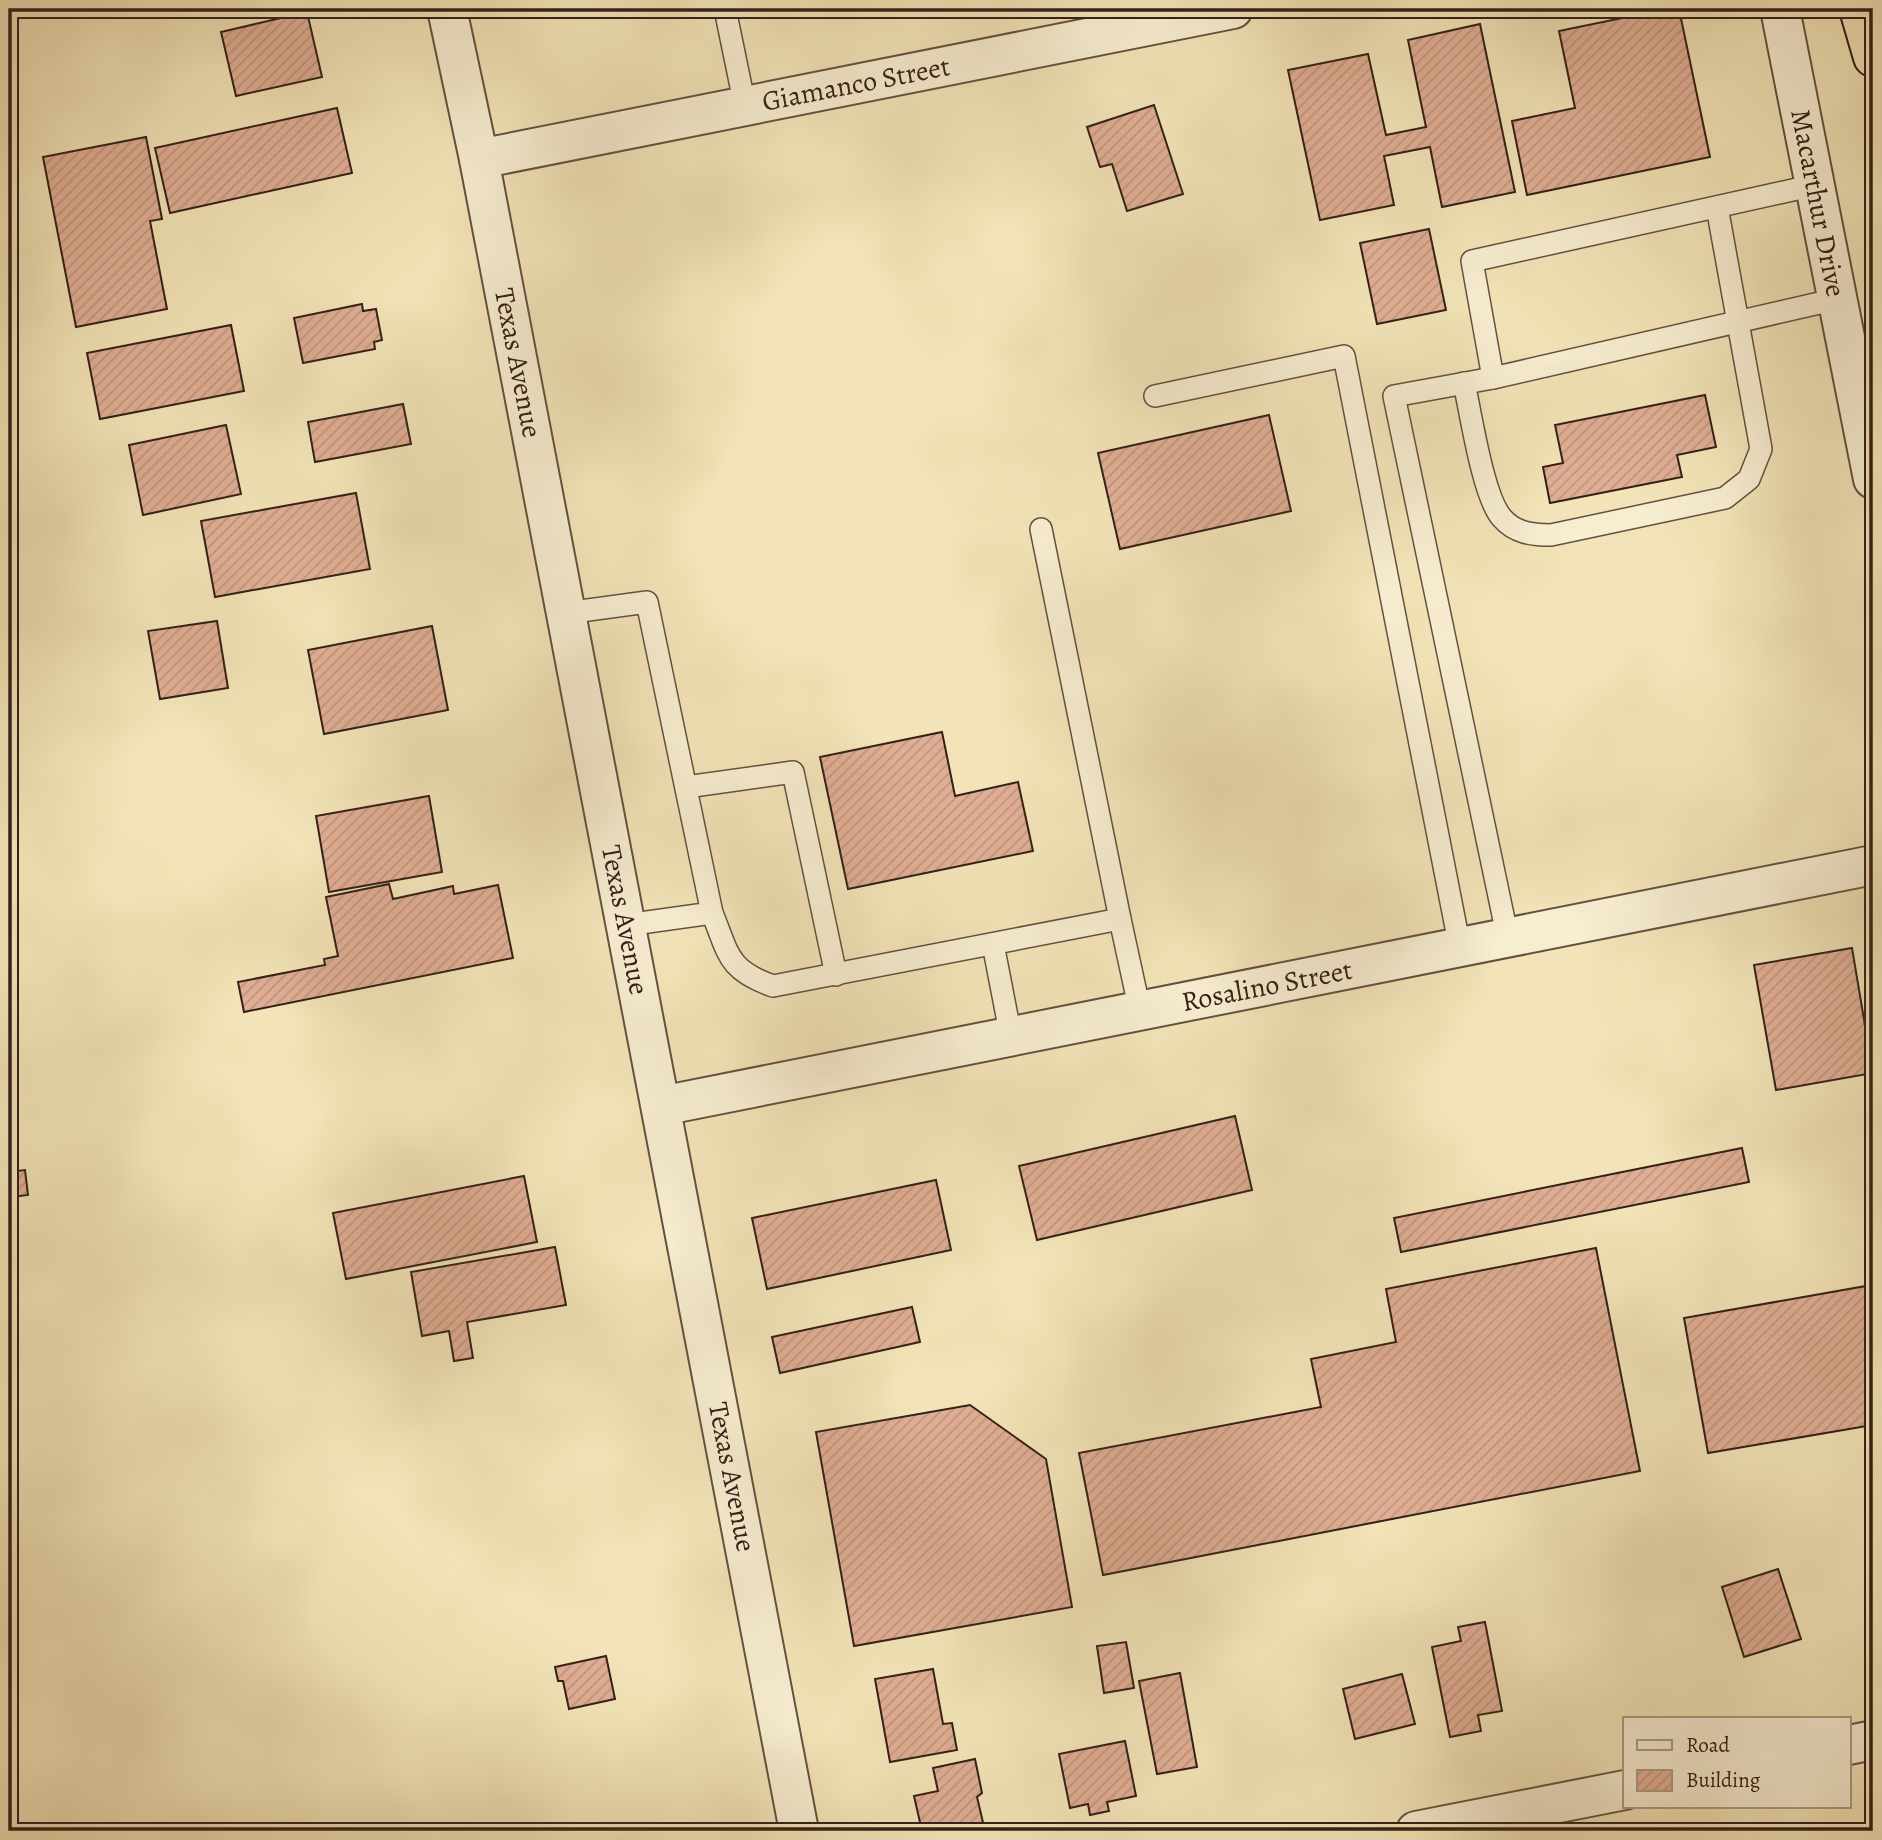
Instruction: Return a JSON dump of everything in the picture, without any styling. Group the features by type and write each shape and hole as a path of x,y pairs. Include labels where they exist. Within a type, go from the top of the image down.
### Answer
{"highway":[{"path":"1859,9 1873,57"}],"street":[{"name":"Texas Avenue","path":"447,9 479,159 799,1831"},
{"name":"Giamanco Street","path":"479,159 745,106 1125,19 1233,9"},
{"name":"Macarthur Drive","path":"1780,9 1873,479"},
{"name":"Rosalino Street","path":"661,1106 1873,865"},
{"path":"1850,1745 1873,1740"},
{"path":"1416,1831 1623,1790"}],"lane":[{"path":"725,9 745,106"},
{"path":"1493,378 1472,261 1815,185"},
{"path":"1464,383 1490,495 1502,518 1527,535 1551,535 1726,498 1749,479 1761,449 1717,207"},
{"path":"1508,939 1394,396 1493,378 1837,299"},
{"path":"1155,396 1344,356 1460,948"},
{"path":"1041,529 1140,1011"},
{"path":"566,612 647,602 712,913 733,964 747,977 773,986 1120,919"},
{"path":"686,787 793,772 836,975"},
{"path":"626,925 712,913"},
{"path":"993,944 1011,1037"}],"building":[{"path":"1666,9 1679,9 1710,157 1527,195 1512,121 1575,108 1559,31"},
{"path":"307,12 322,77 236,96 221,32"},
{"path":"1480,24 1515,192 1442,207 1430,147 1384,156 1394,205 1320,220 1288,70 1368,54 1386,135 1426,127 1408,40"},
{"path":"1154,105 1183,194 1127,211 1112,164 1100,167 1087,127"},
{"path":"337,108 352,173 170,213 155,148"},
{"path":"146,137 162,219 150,221 167,309 76,327 43,157"},
{"path":"1429,229 1446,310 1377,324 1360,243"},
{"path":"362,304 363,311 376,309 382,340 374,342 375,349 303,363 294,318"},
{"path":"231,325 244,391 100,419 87,353"},
{"path":"1705,395 1716,447 1677,455 1682,477 1550,503 1543,467 1563,463 1555,425"},
{"path":"403,404 411,444 315,462 308,422"},
{"path":"1269,415 1291,511 1120,549 1098,453"},
{"path":"226,425 241,494 143,515 129,445"},
{"path":"356,493 370,569 215,597 201,521"},
{"path":"217,621 228,688 160,699 148,631"},
{"path":"432,626 448,710 324,734 308,650"},
{"path":"942,732 955,796 1018,782 1033,851 848,889 820,757"},
{"path":"429,796 442,872 329,892 316,816"},
{"path":"389,884 393,899 453,886 454,894 498,885 513,958 244,1012 238,982 325,965 324,959 338,956 326,897"},
{"path":"1852,948 1873,1073 1776,1090 1754,965"},
{"path":"1235,1116 1252,1190 1037,1240 1019,1166"},
{"path":"1742,1148 1749,1182 1401,1252 1394,1218"},
{"path":"25,1170 28,1195 12,1197 14,1208 9,1208 9,1172"},
{"path":"524,1176 537,1242 346,1279 333,1213"},
{"path":"936,1180 951,1250 767,1289 752,1218"},
{"path":"555,1247 566,1305 467,1322 473,1358 454,1361 449,1331 422,1336 411,1272"},
{"path":"1596,1248 1640,1471 1103,1575 1079,1453 1321,1407 1311,1359 1396,1342 1386,1289"},
{"path":"1866,1286 1873,1327 1873,1425 1708,1453 1684,1318"},
{"path":"912,1307 920,1342 780,1373 772,1337"},
{"path":"970,1405 1046,1459 1072,1607 854,1646 816,1432"},
{"path":"1778,1569 1801,1639 1744,1657 1722,1587"},
{"path":"1485,1622 1502,1711 1478,1715 1481,1731 1450,1737 1432,1647 1461,1641 1458,1627"},
{"path":"1126,1642 1134,1688 1104,1693 1097,1646"},
{"path":"606,1656 615,1699 569,1709 563,1681 558,1681 555,1667"},
{"path":"933,1669 943,1724 952,1723 957,1750 890,1762 875,1679"},
{"path":"1180,1673 1197,1767 1157,1774 1139,1681"},
{"path":"1402,1674 1415,1724 1355,1739 1343,1689"},
{"path":"1125,1741 1136,1796 1107,1802 1109,1811 1090,1815 1088,1804 1070,1808 1059,1754"},
{"path":"975,1759 982,1793 977,1797 985,1831 922,1831 914,1796 938,1791 933,1768"}]}
